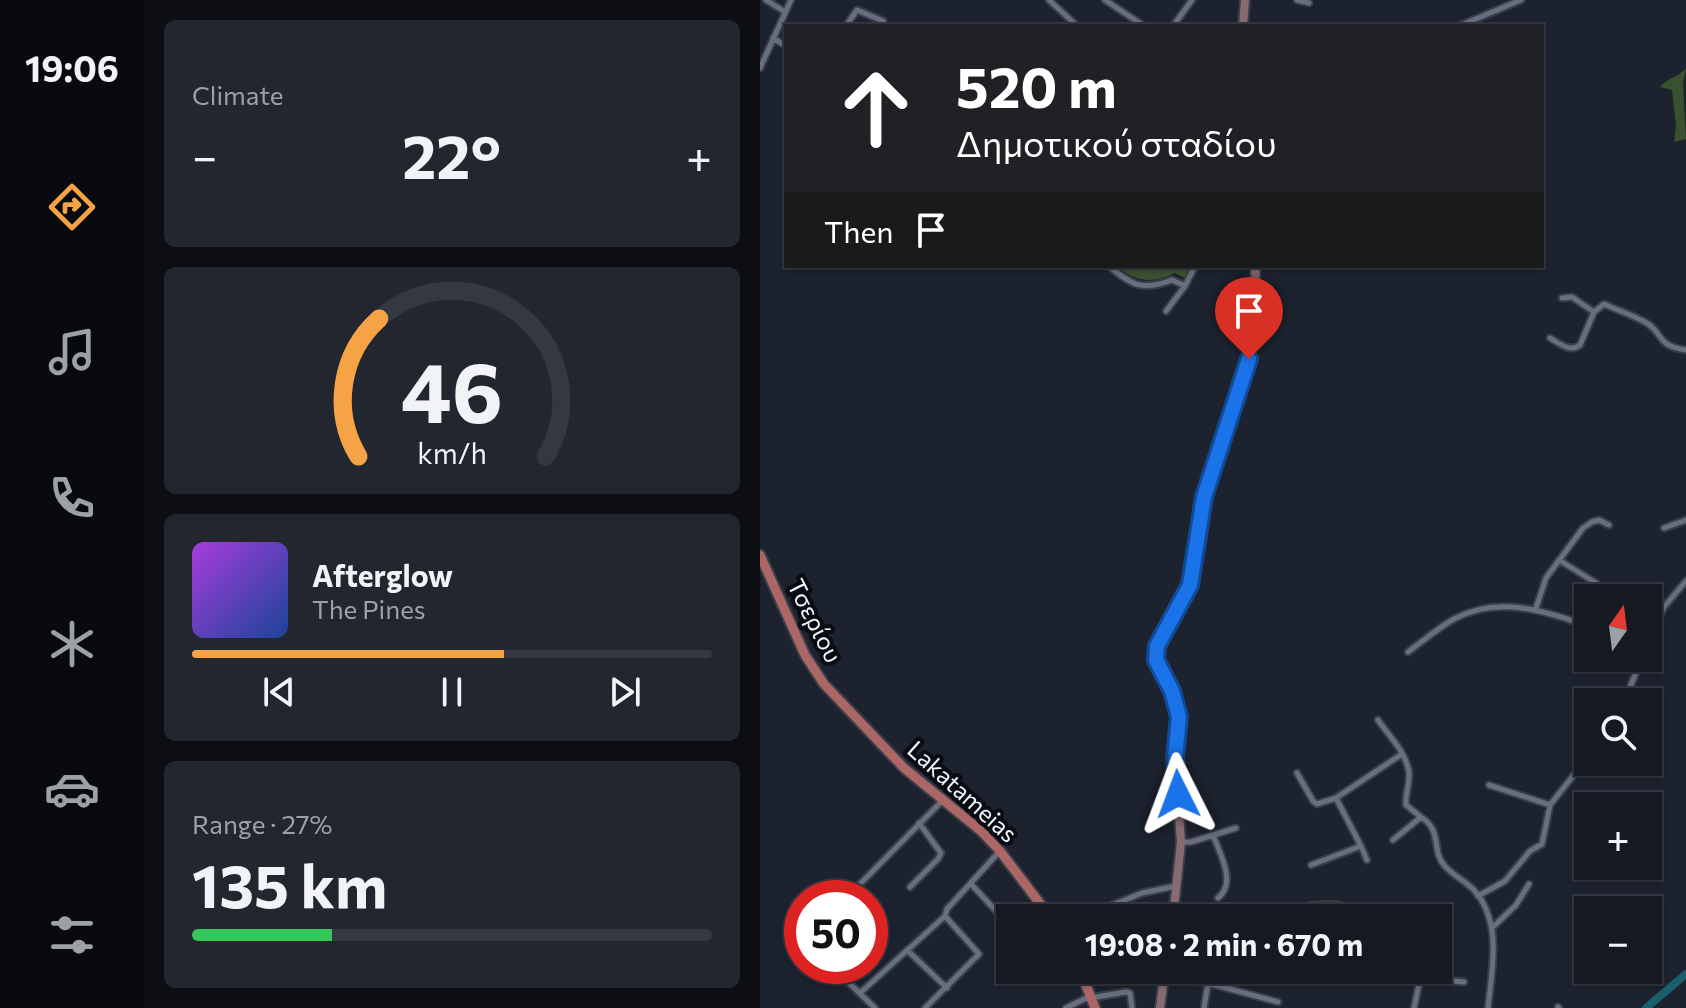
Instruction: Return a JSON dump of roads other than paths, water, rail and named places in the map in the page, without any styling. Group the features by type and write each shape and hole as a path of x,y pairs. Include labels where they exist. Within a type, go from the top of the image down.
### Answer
{"main road":[{"path":"1243,24 1245,0"},
{"path":"1175,904 1181,842 1176,778 1179,717 1172,691 1156,660 1163,632 1190,585 1204,497 1249,359 1257,309 1255,268"},
{"name":"Τσερίου","path":"760,555 814,671 872,737"},
{"name":"Lakatameias","path":"872,737 1000,851 1040,904"},
{"path":"1086,984 1093,1003"},
{"path":"1160,1008 1164,984"}],"street":[{"path":"766,0 785,12"},
{"path":"760,68 762,54 791,0"},
{"path":"1049,0 1075,24"},
{"path":"1297,0 1309,3"},
{"path":"1464,24 1521,0"},
{"path":"1110,1 1141,24"},
{"path":"1174,24 1190,1"},
{"path":"847,24 857,10 883,21"},
{"path":"773,38 784,45"},
{"path":"1111,268 1127,282 1142,287 1172,280 1185,286"},
{"path":"1166,311 1194,268"},
{"path":"1562,298 1572,297 1594,312"},
{"path":"1550,338 1569,348 1576,348 1594,312 1604,304 1649,324 1663,342 1675,349 1686,350"},
{"path":"1536,608 1540,589 1583,528 1599,520 1609,525"},
{"path":"1664,528 1686,520"},
{"path":"1559,560 1597,584"},
{"path":"1662,611 1686,581"},
{"path":"1408,652 1465,614 1504,606 1536,608 1574,621"},
{"path":"1378,720 1402,754 1409,770 1406,805 1434,829 1444,865 1478,896 1493,927 1488,1008"},
{"path":"1297,773 1317,804 1336,798 1402,754"},
{"path":"1478,896 1505,881 1530,851 1542,844 1550,805 1574,775"},
{"path":"1489,785 1550,805"},
{"path":"1336,798 1367,860"},
{"path":"864,880 943,799"},
{"path":"1393,840 1421,817"},
{"path":"910,887 941,853 919,823"},
{"path":"1181,842 1191,842 1236,828"},
{"path":"1213,835 1227,876 1224,894 1218,898"},
{"path":"1311,865 1361,846"},
{"path":"860,993 945,916 947,909 1000,851"},
{"path":"971,884 996,911"},
{"path":"1493,927 1516,905 1529,884"},
{"path":"1115,904 1142,893 1177,886"},
{"path":"925,1008 979,954 945,916"},
{"path":"907,950 947,988"},
{"path":"1452,981 1464,982"},
{"path":"850,984 875,1008"},
{"path":"1204,1008 1208,984"},
{"path":"1212,984 1278,1002"},
{"path":"1414,1008 1420,984"},
{"path":"1066,1008 1126,992 1130,993 1132,1008"}],"waterway":[{"path":"1646,1008 1686,974"}]}
